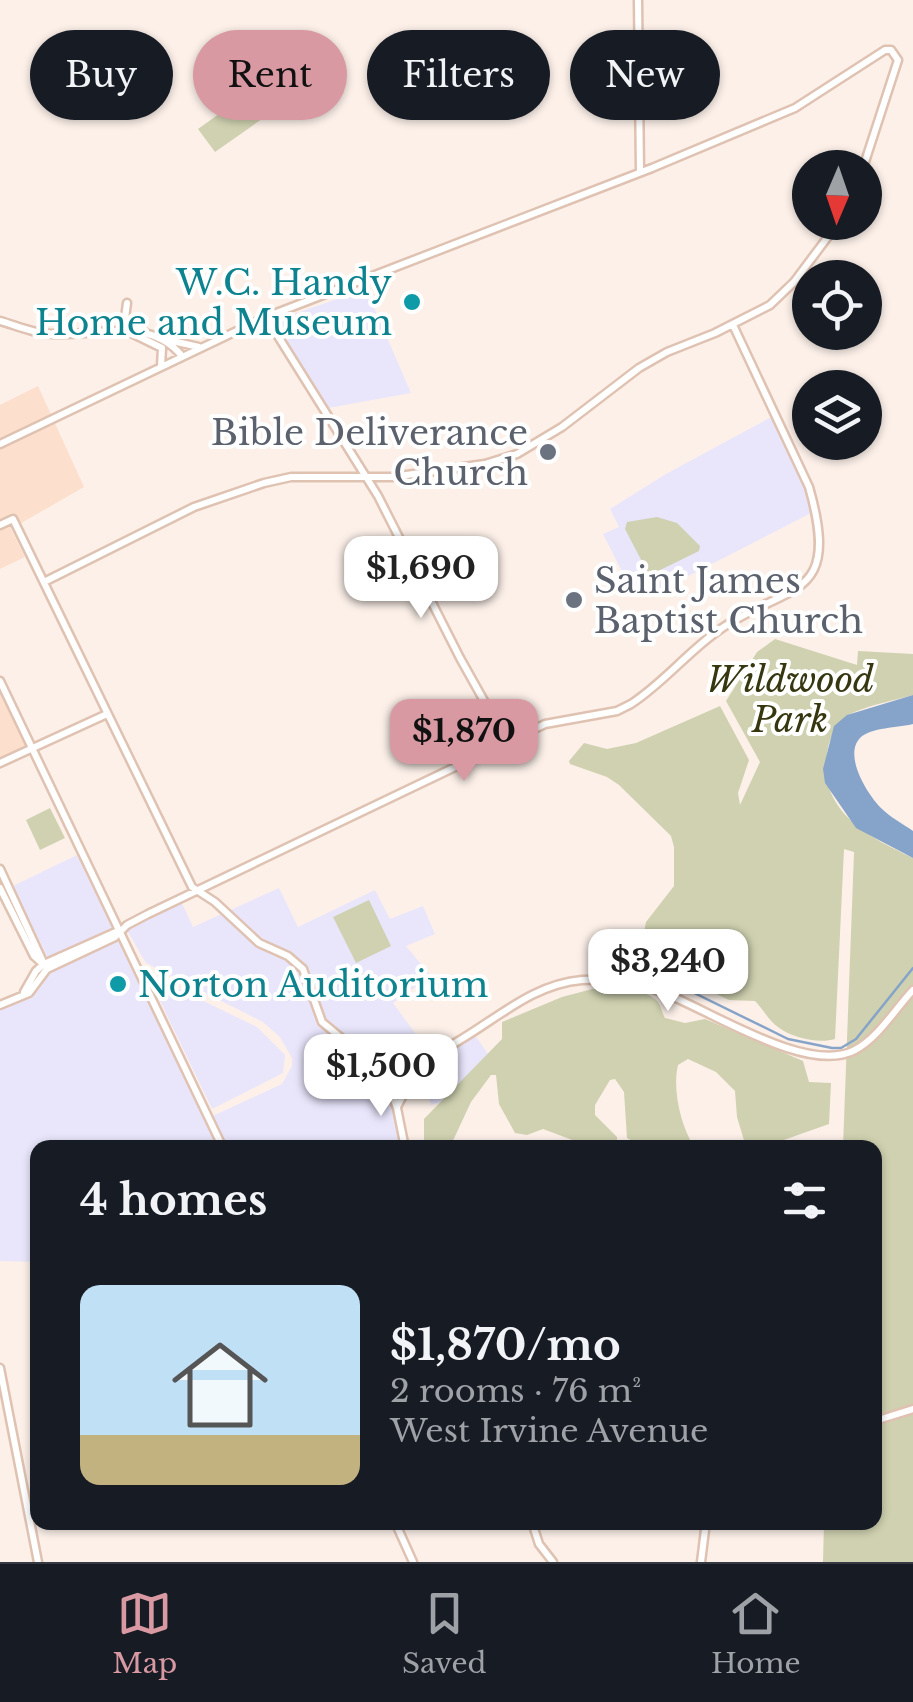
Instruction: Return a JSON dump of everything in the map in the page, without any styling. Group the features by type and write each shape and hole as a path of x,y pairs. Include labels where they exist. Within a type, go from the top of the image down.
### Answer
{"street":[{"path":"638,0 640,172"},
{"path":"0,444 266,318 795,108 885,50 896,54 898,60 870,150"},
{"path":"44,582 194,508 264,482 291,477 368,479 460,468 517,454 562,427 653,360 733,325 778,298 824,240"},
{"path":"127,303 124,314 128,321 165,340 200,347"},
{"path":"266,318 368,479 508,742"},
{"path":"0,320 56,335 147,332"},
{"path":"32,977 112,931 120,931 545,724 631,704 716,632 798,590 812,574 817,558 816,515 809,488 733,325"},
{"path":"126,331 162,348 160,366"},
{"path":"165,340 182,356"},
{"path":"0,526 13,519 196,891 215,902 259,943 296,962 308,978 313,1004 322,1022 374,1065 387,1082 403,1140"},
{"path":"0,682 219,1140"},
{"path":"0,763 107,714"},
{"path":"0,870 34,956 26,990 0,1005"},
{"path":"0,888 46,967"},
{"path":"34,956 46,967"},
{"path":"14,998 30,993 46,967"},
{"path":"387,1082 466,1038 520,1001 568,982 598,979 643,985 790,1050 821,1058 836,1058 864,1045 913,990"},
{"path":"352,1048 420,1062"},
{"path":"397,1108 420,1062"},
{"path":"0,1368 30,1521"},
{"path":"882,1419 913,1409"},
{"path":"32,1530 38,1562"},
{"path":"399,1530 413,1562"},
{"path":"535,1530 539,1544 553,1562"},
{"path":"700,1562 705,1530"}],"shaded area":[{"path":"366,289 411,393 328,408 274,321"},
{"path":"38,386 84,487 11,529 25,557 0,569 0,405"},
{"path":"773,416 813,512 659,591 655,586 635,597 603,534 619,527 610,509"},
{"path":"0,677 37,751 0,769"},
{"path":"77,855 204,1120 282,1084 292,1058 280,1037 263,1022 146,963 128,928 181,901 193,927 279,888 298,927 375,890 390,919 423,906 435,934 406,946 431,976 393,1003 434,1059 474,1034 491,1058 449,1100 431,1105 420,1074 402,1106 393,1109 400,1140 30,1140 30,1262 0,1261 0,1008 29,995 53,969 13,886"},
{"path":"160,980 257,1027 285,1055 283,1073 212,1109 151,982"}],"green space":[{"path":"210,120 261,120 215,152 198,129"},
{"path":"657,517 677,523 700,546 699,551 652,574 625,529 627,522"},
{"name":"Wildwood Park","path":"775,639 857,665 858,651 913,654 913,695 843,719 830,739 826,769 829,788 848,818 878,840 913,858 913,1562 823,1562 824,1530 882,1530 882,1140 843,1140 854,852 844,849 835,1039 798,1037 775,1024 755,1001 729,1000 695,984 637,967 646,922 674,886 671,836 619,785 569,761 584,743 607,749 636,743 720,706 749,760 738,793 740,805 760,762 726,701 757,652"},
{"path":"50,808 65,838 40,850 26,820"},
{"path":"369,900 391,946 356,963 333,917"},
{"path":"600,987 647,994 658,1002 665,1018 685,1023 705,1019 803,1061 809,1082 831,1083 829,1124 784,1140 744,1140 735,1091 716,1072 688,1059 678,1065 676,1085 690,1140 627,1138 624,1092 615,1079 610,1080 595,1105 595,1115 617,1140 572,1140 543,1129 527,1135 515,1133 499,1104 496,1075 491,1075 471,1102 453,1140 424,1140 424,1119 502,1039 502,1022 562,997"}],"water":[{"path":"913,695 913,724 865,734 855,746 854,755 859,775 876,802 913,831 913,858 856,828 825,783 823,769 834,726 847,715"}],"waterway":[{"path":"639,973 674,983 788,1039 841,1048 856,1039 913,968"}],"place":[{"name":"W.C. Handy Home and Museum","path":"412,302"},
{"name":"Bible Deliverance Church","path":"548,452"},
{"name":"Saint James Baptist Church","path":"574,600"},
{"name":"Norton Auditorium","path":"118,984"}]}
